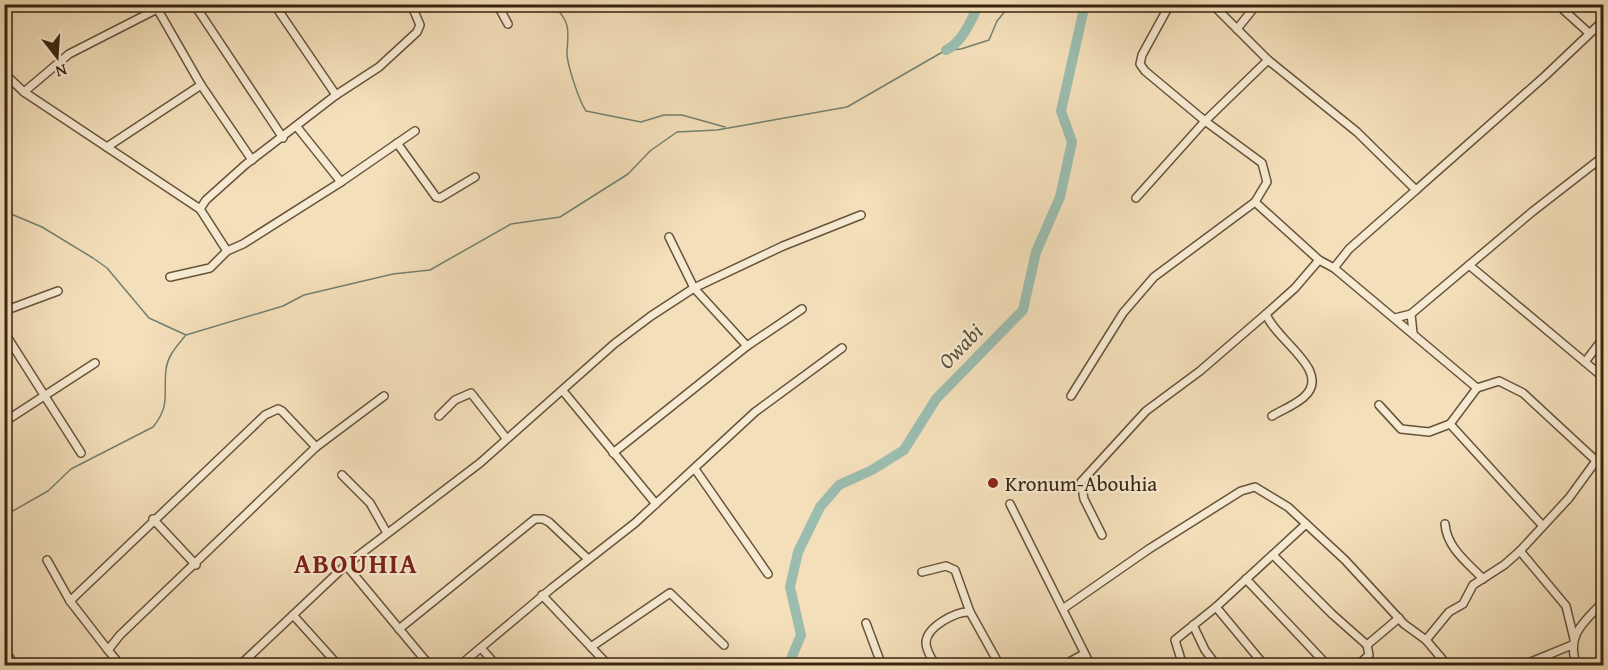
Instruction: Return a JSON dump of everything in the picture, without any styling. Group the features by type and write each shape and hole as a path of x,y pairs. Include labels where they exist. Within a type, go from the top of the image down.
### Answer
{"street":[{"path":"24,92 69,54 167,4"},
{"path":"194,4 283,138"},
{"path":"274,4 336,95"},
{"path":"200,209 206,200 252,160 336,95 379,67 417,32 420,25 411,4"},
{"path":"497,4 508,24"},
{"path":"1071,396 1123,312 1154,277 1255,202 1267,182 1262,163 1205,121 1145,71 1140,64 1142,55 1170,4"},
{"path":"1212,4 1268,60 1357,132 1416,190"},
{"path":"1237,29 1257,4"},
{"path":"1557,4 1589,33"},
{"path":"159,10 201,85 252,160"},
{"path":"1334,268 1349,249 1545,76 1604,20"},
{"path":"1136,198 1205,121 1268,60"},
{"path":"4,72 24,92 200,209 227,251"},
{"path":"107,147 201,85"},
{"path":"297,127 341,182"},
{"path":"170,277 210,268 227,251 243,244 341,182 415,131"},
{"path":"397,143 436,197 475,177"},
{"path":"1395,318 1411,314 1583,170 1604,156"},
{"path":"1255,202 1319,260 1334,268 1477,388"},
{"path":"238,666 346,564 480,463 506,438 651,315 694,288 783,246 861,215"},
{"path":"669,237 694,288 747,346"},
{"path":"1102,534 1084,499 1081,482 1146,411 1200,371 1266,314 1295,288 1319,260"},
{"path":"1469,266 1604,378"},
{"path":"4,311 58,291"},
{"path":"613,453 747,346 802,309"},
{"path":"1266,314 1270,326 1308,365 1313,376 1311,388 1303,398 1272,416"},
{"path":"1411,314 1413,333"},
{"path":"4,332 81,453"},
{"path":"1585,362 1604,337"},
{"path":"459,666 656,504 755,412 842,348"},
{"path":"4,422 95,363"},
{"path":"1379,405 1401,429 1429,432 1450,424 1477,388 1499,381 1523,393 1604,468"},
{"path":"563,391 656,504"},
{"path":"439,416 455,400 471,393 506,438"},
{"path":"108,650 142,613 196,565 316,447 384,396"},
{"path":"70,601 153,519 271,411 282,411 316,447"},
{"path":"1450,424 1542,525"},
{"path":"1426,640 1449,612 1465,602 1468,590 1504,566 1520,551 1569,498 1594,460 1604,450"},
{"path":"695,469 768,574"},
{"path":"342,475 370,503 387,533"},
{"path":"1064,608 1149,549 1241,491 1256,487 1262,489 1306,524 1345,560 1399,618 1426,640 1448,666"},
{"path":"1010,504 1091,666"},
{"path":"153,519 196,565"},
{"path":"399,629 536,519 549,522 588,559"},
{"path":"1183,666 1174,642 1216,608 1306,524"},
{"path":"1445,524 1446,535 1452,546 1483,579"},
{"path":"1520,551 1566,606 1577,666"},
{"path":"1273,555 1332,614 1367,645 1368,656 1357,666"},
{"path":"47,560 70,601 121,666"},
{"path":"346,564 430,666"},
{"path":"922,572 946,566 953,568 970,612 1000,666"},
{"path":"1246,579 1328,666"},
{"path":"591,647 669,593 724,645"},
{"path":"543,596 609,666"},
{"path":"1521,666 1573,642 1582,625 1604,601"},
{"path":"1216,608 1264,666"},
{"path":"936,666 927,650 928,635 937,625 954,615 970,612"},
{"path":"293,615 339,666"},
{"path":"1367,645 1399,618"},
{"path":"866,623 882,666"},
{"path":"1193,625 1205,650 1217,666"},
{"path":"482,648 497,666"},
{"path":"4,649 15,666"},
{"path":"1062,666 1084,654"}],"waterway":[{"path":"552,4 562,15 567,26 569,64 586,111 641,122 664,115 682,115 725,127"},
{"path":"946,50 962,36 979,4"},
{"path":"4,211 42,227 93,258 107,268 149,318 186,335 283,306 304,295 393,274 430,270 511,224 560,217 628,174 650,151 677,132 717,130 847,107 946,50 961,49 989,40 997,21 1011,4"},
{"name":"Owabi","path":"788,666 801,635 790,587 798,552 820,507 839,485 872,470 904,450 936,399 1023,310 1036,252 1060,197 1072,142 1061,111 1085,4"},
{"path":"4,516 48,491 71,469 153,427 164,405 166,369 169,359 185,336"}],"place":[{"name":"Kronum-Abouhia","path":"993,483"}],"district":[{"name":"ABOUHIA","path":"356,563"}]}
